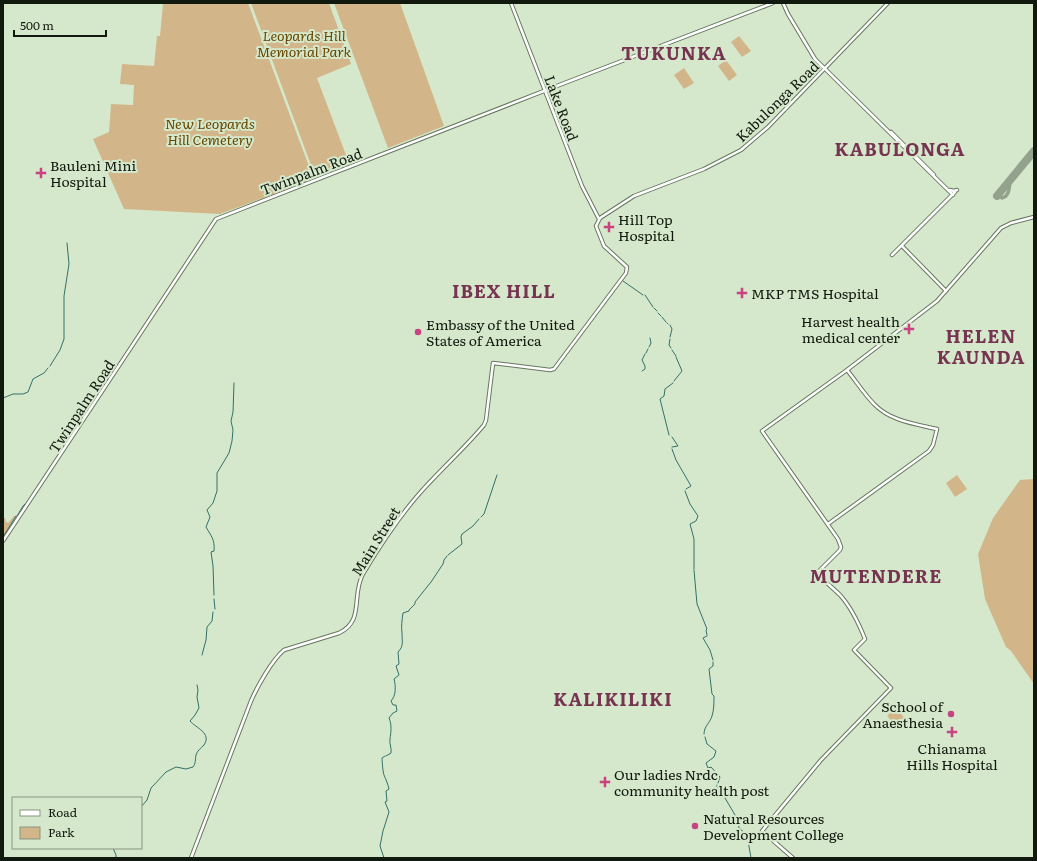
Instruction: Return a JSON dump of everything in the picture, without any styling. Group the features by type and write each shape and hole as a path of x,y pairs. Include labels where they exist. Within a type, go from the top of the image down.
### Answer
{"main road":[{"name":"Lake Road","path":"511,3 585,193 599,219"},
{"name":"Twinpalm Road","path":"3,541 216,219 773,3"},
{"path":"784,3 788,14 812,55 952,194"},
{"name":"Kabulonga Road","path":"599,219 634,196 708,168 741,150 768,127 888,3"},
{"path":"543,87 549,89"},
{"path":"540,93 546,95"},
{"path":"906,251 901,249 892,255 954,191 957,190"},
{"path":"793,858 762,831 822,760 891,688 854,650 865,639 854,616 841,597 818,574 841,548 838,539 762,431 847,370 937,301 1001,228 1010,223 1034,217"},
{"name":"Main Street","path":"190,858 239,731 257,689 278,656 284,650 339,633 350,625 355,615 360,580 387,537 420,492 484,425 486,420 493,363 553,370 626,273 627,267 607,251 602,242 596,226 599,219"},
{"path":"902,245 906,251 947,291"},
{"path":"902,245 947,291"},
{"path":"828,524 929,451 933,445 936,429 901,420 884,412 872,403 847,370"}],"green space":[{"name":"New Leopards Hill Cemetery","path":"163,3 248,3 313,179 220,214 124,209 93,139 109,132 111,104 133,105 134,85 120,84 122,64 154,66 157,36 160,36"},
{"name":"Leopards Hill Memorial Park","path":"251,3 329,3 351,64 317,78 349,163 315,176"},
{"path":"334,3 400,3 444,126 388,148"},
{"path":"739,36 751,51 742,57 731,42"},
{"path":"726,60 737,75 729,81 718,66"},
{"path":"684,68 694,83 684,89 674,75"},
{"path":"957,475 967,489 955,497 946,483"},
{"path":"1033,479 1034,684 1011,651 1006,647 985,599 978,554 993,518 1020,480"},
{"path":"14,516 16,516 6,533 3,535 3,518 5,518 6,522 8,523"},
{"path":"895,708 908,721 900,730 887,716"}],"waterway":[{"path":"50,366 60,350 64,339 64,296 69,264 67,243"},
{"path":"623,281 643,295"},
{"path":"645,295 653,307"},
{"path":"654,308 657,311"},
{"path":"658,313 661,316"},
{"path":"662,317 666,322"},
{"path":"670,325 672,329 670,337"},
{"path":"649,347 651,343 650,338"},
{"path":"670,339 669,345 671,348"},
{"path":"646,353 648,349"},
{"path":"672,350 676,356"},
{"path":"642,371 645,369 642,360 645,354"},
{"path":"674,381 682,371 676,357"},
{"path":"3,398 13,394 23,394 28,392 33,379 44,373 48,368"},
{"path":"214,595 211,552 214,551 214,543 206,527 210,517 207,510 213,503 217,491 217,473 229,453 232,441 233,430 231,421 233,412 234,383"},
{"path":"669,435 660,399 664,396 665,389 673,383"},
{"path":"672,437 678,446 672,447"},
{"path":"672,449 676,460 691,486 686,489"},
{"path":"481,517 484,514 497,475"},
{"path":"685,491 690,504 698,516 696,521 690,524 694,539 694,569"},
{"path":"17,516 23,506 25,504 26,505"},
{"path":"3,537 16,516"},
{"path":"448,555 462,544 462,534 473,526 479,519"},
{"path":"386,756 391,753 391,726 389,718 397,711 396,705 393,705 391,701 395,691 394,679 399,675 396,666 399,664 398,652 402,643 403,613 409,611 415,604 447,556"},
{"path":"694,570 697,604 707,629 707,635"},
{"path":"214,599 215,609"},
{"path":"202,655 206,640 207,627 212,621 213,612"},
{"path":"707,636 703,638 710,650 713,660"},
{"path":"704,734 714,709 714,696 712,694 709,669 713,666 713,662"},
{"path":"142,806 147,800 151,788 166,772 176,767 186,769 193,767 197,754 206,741 205,734 190,721 199,708 197,685"},
{"path":"705,737 707,744 716,751 714,757 706,763 708,768 711,767 720,777 718,783"},
{"path":"384,858 380,846 389,812 385,802 387,801 386,791 389,789 383,770 382,758 385,756"},
{"path":"717,785 717,787 726,795 725,798 738,820 739,828 747,835 751,858"},
{"path":"113,849 116,858"}],"taxiway":[{"path":"999,195 1002,198 1005,197 1009,191 1010,180"}],"runway":[{"path":"997,196 1034,151"}],"place":[{"name":"Bauleni Mini Hospital","path":"41,173"},
{"name":"Hill Top Hospital","path":"609,227"},
{"name":"MKP TMS Hospital","path":"742,293"},
{"name":"Harvest health medical center","path":"909,329"},
{"name":"Embassy of the United States of America","path":"418,332"},
{"name":"School of Anaesthesia","path":"951,714"},
{"name":"Chianama Hills Hospital","path":"952,732"},
{"name":"Our ladies Nrdc community health post","path":"605,782"},
{"name":"Natural Resources Development College","path":"695,826"}],"district":[{"name":"TUKUNKA","path":"674,52"},
{"name":"KABULONGA","path":"900,148"},
{"name":"IBEX HILL","path":"504,290"},
{"name":"HELEN KAUNDA","path":"981,345"},
{"name":"MUTENDERE","path":"876,575"},
{"name":"KALIKILIKI","path":"613,698"}]}
